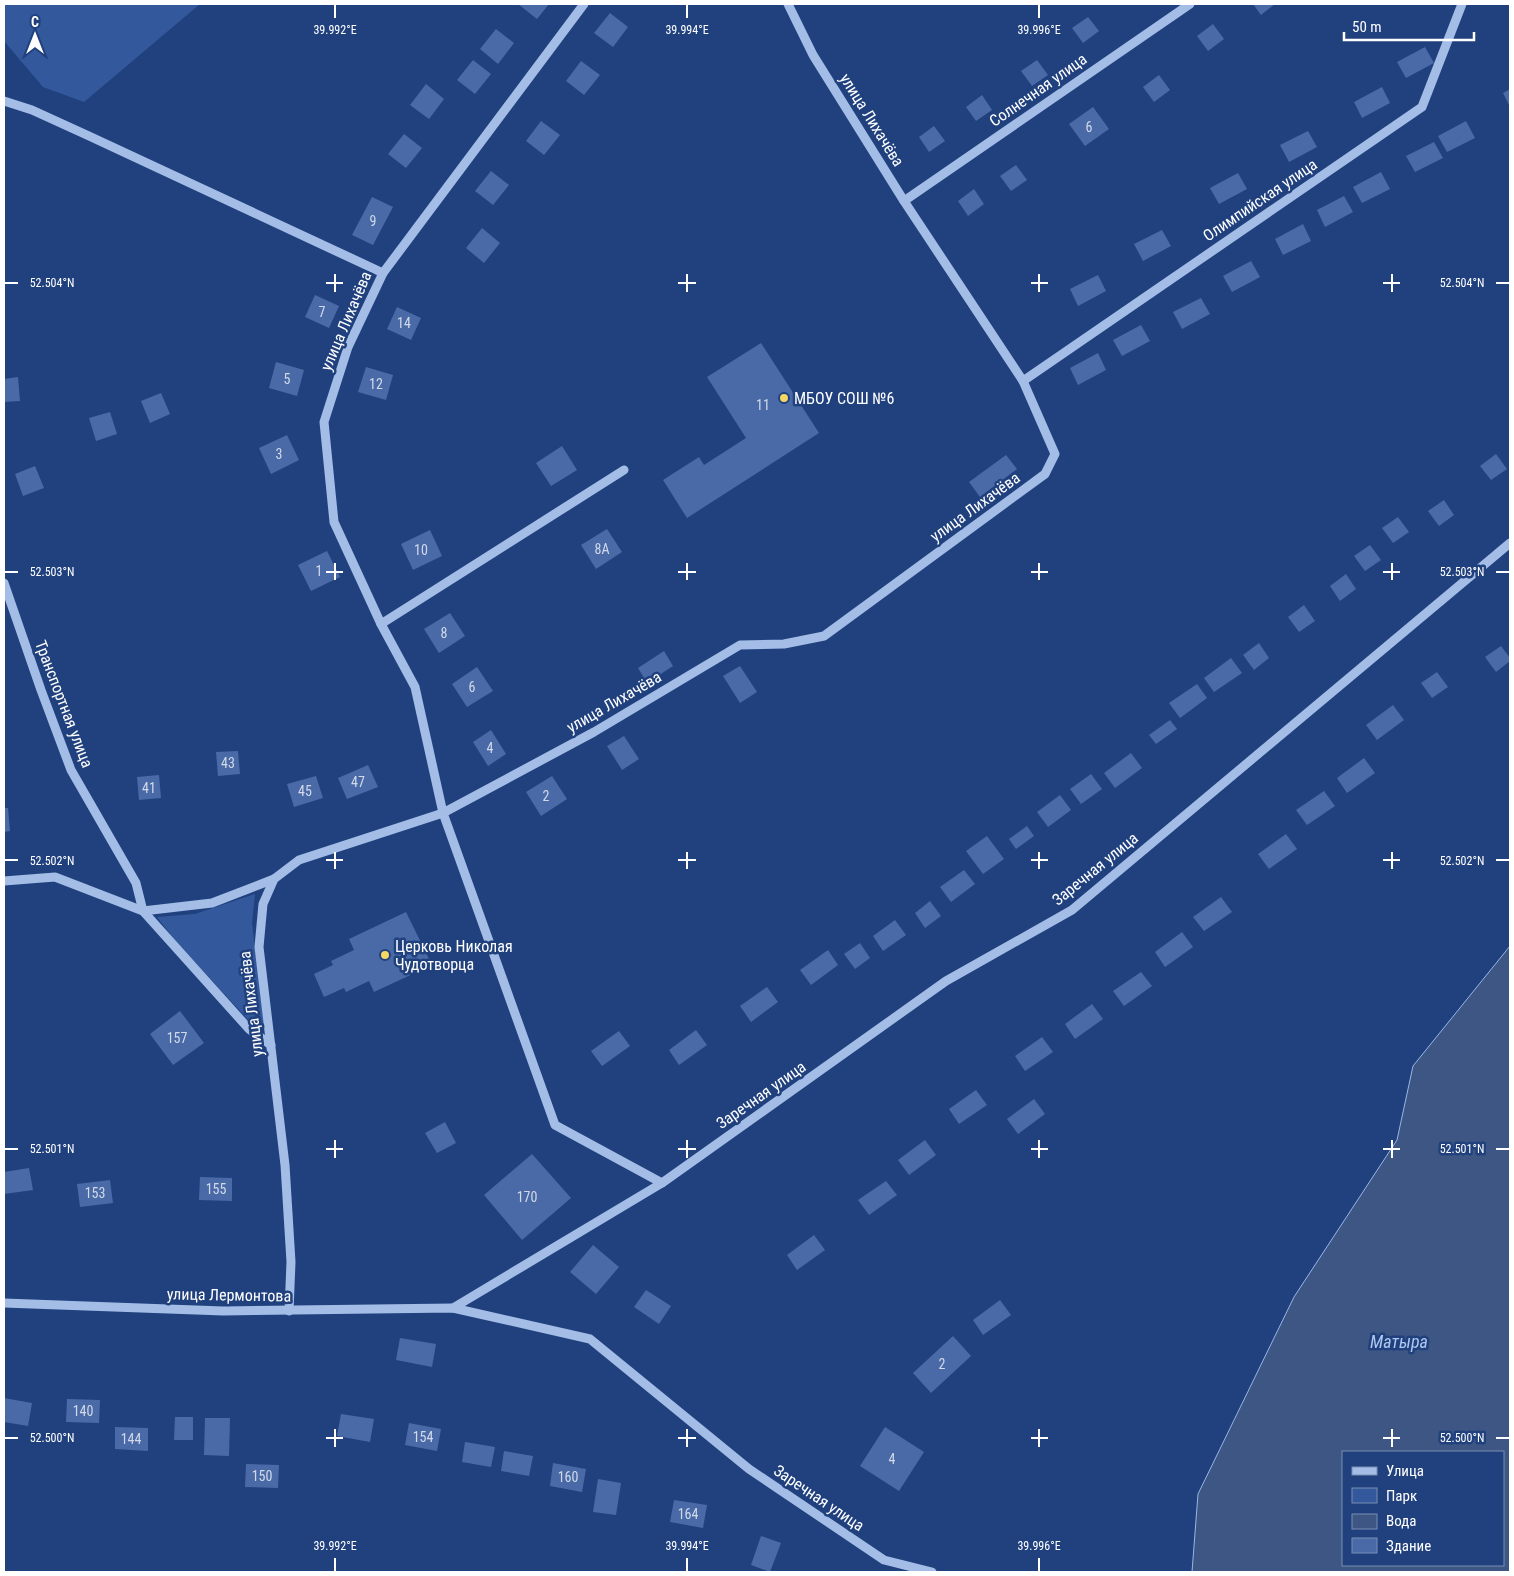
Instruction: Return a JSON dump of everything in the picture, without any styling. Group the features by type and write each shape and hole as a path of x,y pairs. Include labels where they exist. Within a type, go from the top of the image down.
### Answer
{"street":[{"name":"улица Лихачёва","path":"584,4 383,273 348,346 324,422 334,522 381,624 415,687 443,813 555,1125 662,1184"},
{"name":"улица Лихачёва","path":"289,1311 291,1262 285,1165 259,947 263,904 274,879 299,860 443,813 594,732 740,645 784,644 824,636 1045,474 1055,454 1023,381 904,201 814,55 788,4"},
{"name":"Солнечная улица","path":"904,201 1190,4"},
{"name":"Олимпийская улица","path":"1023,381 1422,107 1462,4"},
{"path":"4,101 32,110 383,273"},
{"path":"381,624 624,470"},
{"name":"Заречная улица","path":"453,1308 662,1184 946,981 1072,910 1510,543"},
{"name":"Транспортная улица","path":"4,583 40,690 70,770 136,883 143,911 249,1029 271,1045"},
{"name":"Транспортная улица","path":"4,881 55,878 143,911 212,903 274,879"},
{"name":"улица Лермонтова","path":"4,1303 222,1311 453,1308"},
{"name":"Заречная улица","path":"453,1308 590,1339 749,1469 884,1560 932,1572"}],"green space":[{"path":"4,4 200,4 84,102 43,87 4,41"},
{"path":"255,894 252,923 264,1025 254,1026 177,943 157,917 195,914"}],"water":[{"name":"Матыра","path":"1510,946 1510,1572 1192,1572 1198,1494 1294,1297 1397,1140 1413,1066"}],"building":[{"path":"518,4 549,4 537,19"},
{"path":"1253,4 1275,4 1261,15"},
{"path":"610,13 628,27 613,47 594,33"},
{"path":"1088,17 1099,31 1083,43 1072,28"},
{"path":"1213,24 1224,39 1208,51 1197,36"},
{"path":"496,29 514,43 498,64 480,49"},
{"path":"1425,47 1434,63 1406,78 1397,62"},
{"path":"473,60 491,74 475,94 457,80"},
{"path":"1037,60 1048,75 1032,86 1021,71"},
{"path":"581,61 600,75 584,95 566,81"},
{"path":"1159,75 1170,90 1154,102 1143,87"},
{"path":"426,84 444,99 429,119 410,105"},
{"path":"1382,87 1390,103 1362,118 1354,102"},
{"path":"1510,89 1510,107 1503,93"},
{"path":"982,95 992,110 976,121 966,107"},
{"path":"1093,107 1109,129 1085,146 1069,124"},
{"path":"541,121 560,135 544,155 526,141"},
{"path":"1466,121 1475,138 1447,152 1438,136"},
{"path":"934,126 945,141 929,152 919,137"},
{"path":"1308,131 1317,147 1289,162 1280,145"},
{"path":"404,134 422,148 406,168 388,154"},
{"path":"1434,142 1443,158 1415,172 1406,156"},
{"path":"1016,165 1027,180 1011,191 1000,176"},
{"path":"491,171 509,185 493,205 475,191"},
{"path":"1381,172 1390,189 1362,203 1353,187"},
{"path":"1238,173 1247,189 1219,204 1210,188"},
{"path":"974,189 984,204 968,216 958,201"},
{"path":"1344,196 1353,212 1325,227 1317,210"},
{"path":"372,197 393,207 373,245 352,235"},
{"path":"1303,224 1311,241 1283,255 1275,239"},
{"path":"482,228 500,243 484,263 466,248"},
{"path":"1162,230 1171,246 1143,261 1134,244"},
{"path":"1251,261 1260,277 1232,292 1223,276"},
{"path":"1098,275 1106,291 1078,306 1070,289"},
{"path":"315,295 339,306 329,328 305,317"},
{"path":"1201,298 1210,314 1182,329 1173,312"},
{"path":"397,307 421,318 411,340 387,329"},
{"path":"1141,325 1150,341 1122,356 1113,340"},
{"path":"761,343 819,433 687,518 663,480 699,457 704,465 746,438 707,377"},
{"path":"1098,353 1106,370 1078,385 1070,368"},
{"path":"276,362 304,370 297,396 269,388"},
{"path":"366,367 393,375 386,400 358,392"},
{"path":"18,377 20,401 4,402 4,379"},
{"path":"161,393 170,414 150,423 141,401"},
{"path":"110,412 117,434 96,441 89,418"},
{"path":"287,435 299,460 271,474 259,448"},
{"path":"562,446 577,470 551,486 536,463"},
{"path":"1496,454 1507,469 1491,480 1480,466"},
{"path":"1006,455 1017,469 980,497 969,482"},
{"path":"35,466 44,488 23,496 15,474"},
{"path":"1444,500 1454,515 1439,526 1428,511"},
{"path":"1398,517 1409,532 1393,543 1382,528"},
{"path":"607,529 622,552 596,569 581,545"},
{"path":"430,530 442,556 413,570 401,544"},
{"path":"1370,545 1381,560 1365,571 1354,556"},
{"path":"327,551 340,577 311,591 298,565"},
{"path":"1346,574 1356,589 1340,601 1330,586"},
{"path":"1304,605 1315,621 1299,632 1288,617"},
{"path":"450,613 465,636 439,653 424,629"},
{"path":"1259,643 1269,658 1254,670 1243,655"},
{"path":"1501,646 1510,658 1510,661 1496,672 1485,657"},
{"path":"664,651 673,666 647,683 638,668"},
{"path":"1231,658 1242,673 1214,692 1204,678"},
{"path":"740,666 757,692 740,703 723,676"},
{"path":"477,667 493,691 467,707 452,684"},
{"path":"1437,672 1448,687 1432,698 1421,683"},
{"path":"1197,684 1207,698 1180,718 1169,703"},
{"path":"1393,705 1404,720 1377,740 1366,725"},
{"path":"1170,720 1177,729 1156,744 1149,735"},
{"path":"491,730 506,754 488,766 473,742"},
{"path":"624,736 639,759 622,770 607,746"},
{"path":"238,751 240,774 218,776 216,752"},
{"path":"1131,753 1142,768 1115,788 1104,773"},
{"path":"1364,758 1375,773 1347,793 1337,778"},
{"path":"368,765 378,787 347,799 338,778"},
{"path":"1091,774 1102,789 1081,804 1070,789"},
{"path":"159,775 161,798 139,800 137,777"},
{"path":"316,776 323,798 294,807 287,784"},
{"path":"552,776 567,799 541,816 526,792"},
{"path":"1324,791 1335,806 1307,825 1296,810"},
{"path":"1060,795 1071,810 1048,827 1037,812"},
{"path":"4,808 8,808 10,831 4,832"},
{"path":"1027,826 1034,836 1016,849 1009,839"},
{"path":"1286,834 1297,849 1269,869 1258,854"},
{"path":"987,836 1004,859 983,874 966,851"},
{"path":"964,870 975,884 951,902 940,887"},
{"path":"1221,897 1232,912 1204,931 1193,917"},
{"path":"930,901 941,916 925,928 915,913"},
{"name":"Церковь Николая Чудотворца","path":"406,912 432,965 374,992 369,981 346,992 344,988 324,997 314,974 333,965 331,961 354,950 349,939"},
{"path":"895,920 906,935 883,951 873,936"},
{"path":"1182,932 1193,947 1165,967 1155,952"},
{"path":"860,943 870,958 855,969 844,954"},
{"path":"828,950 838,965 811,985 800,970"},
{"path":"1141,972 1152,986 1124,1006 1113,991"},
{"path":"767,987 778,1002 751,1022 740,1006"},
{"path":"1092,1004 1103,1019 1075,1039 1065,1024"},
{"path":"180,1011 204,1043 173,1065 150,1034"},
{"path":"696,1030 707,1045 679,1065 669,1050"},
{"path":"619,1031 630,1046 602,1066 591,1051"},
{"path":"1042,1037 1053,1052 1025,1071 1015,1056"},
{"path":"976,1090 987,1105 959,1124 949,1109"},
{"path":"1034,1099 1045,1114 1018,1134 1007,1119"},
{"path":"445,1122 456,1143 437,1153 425,1133"},
{"path":"925,1140 936,1155 909,1175 898,1160"},
{"path":"532,1154 571,1198 522,1240 484,1195"},
{"path":"29,1168 33,1190 4,1194 4,1172"},
{"path":"200,1177 232,1178 232,1201 199,1200"},
{"path":"110,1180 113,1203 80,1207 77,1184"},
{"path":"886,1181 897,1195 869,1215 858,1200"},
{"path":"814,1235 825,1250 797,1270 787,1255"},
{"path":"593,1245 619,1267 596,1294 570,1272"},
{"path":"646,1290 671,1306 659,1324 634,1307"},
{"path":"1000,1300 1011,1315 983,1335 973,1320"},
{"path":"953,1336 971,1356 931,1393 913,1373"},
{"path":"400,1338 436,1344 432,1367 396,1360"},
{"path":"4,1398 32,1403 28,1426 4,1422"},
{"path":"67,1399 100,1400 99,1423 66,1422"},
{"path":"341,1414 374,1419 370,1442 337,1436"},
{"path":"175,1417 193,1417 193,1440 174,1440"},
{"path":"205,1418 230,1418 229,1456 204,1455"},
{"path":"409,1423 441,1429 437,1451 405,1445"},
{"path":"115,1427 148,1428 148,1451 115,1449"},
{"path":"885,1427 924,1452 899,1491 860,1466"},
{"path":"465,1442 495,1447 491,1467 462,1462"},
{"path":"504,1451 533,1456 529,1476 501,1471"},
{"path":"553,1463 586,1469 582,1492 550,1486"},
{"path":"246,1464 279,1465 278,1488 245,1487"},
{"path":"598,1479 621,1483 616,1515 593,1512"},
{"path":"674,1500 707,1505 703,1528 670,1522"},
{"path":"761,1536 781,1543 770,1572 751,1565"}],"place":[{"name":"МБОУ СОШ №6","path":"784,398"},
{"name":"Церковь Николая Чудотворца","path":"385,955"}]}
